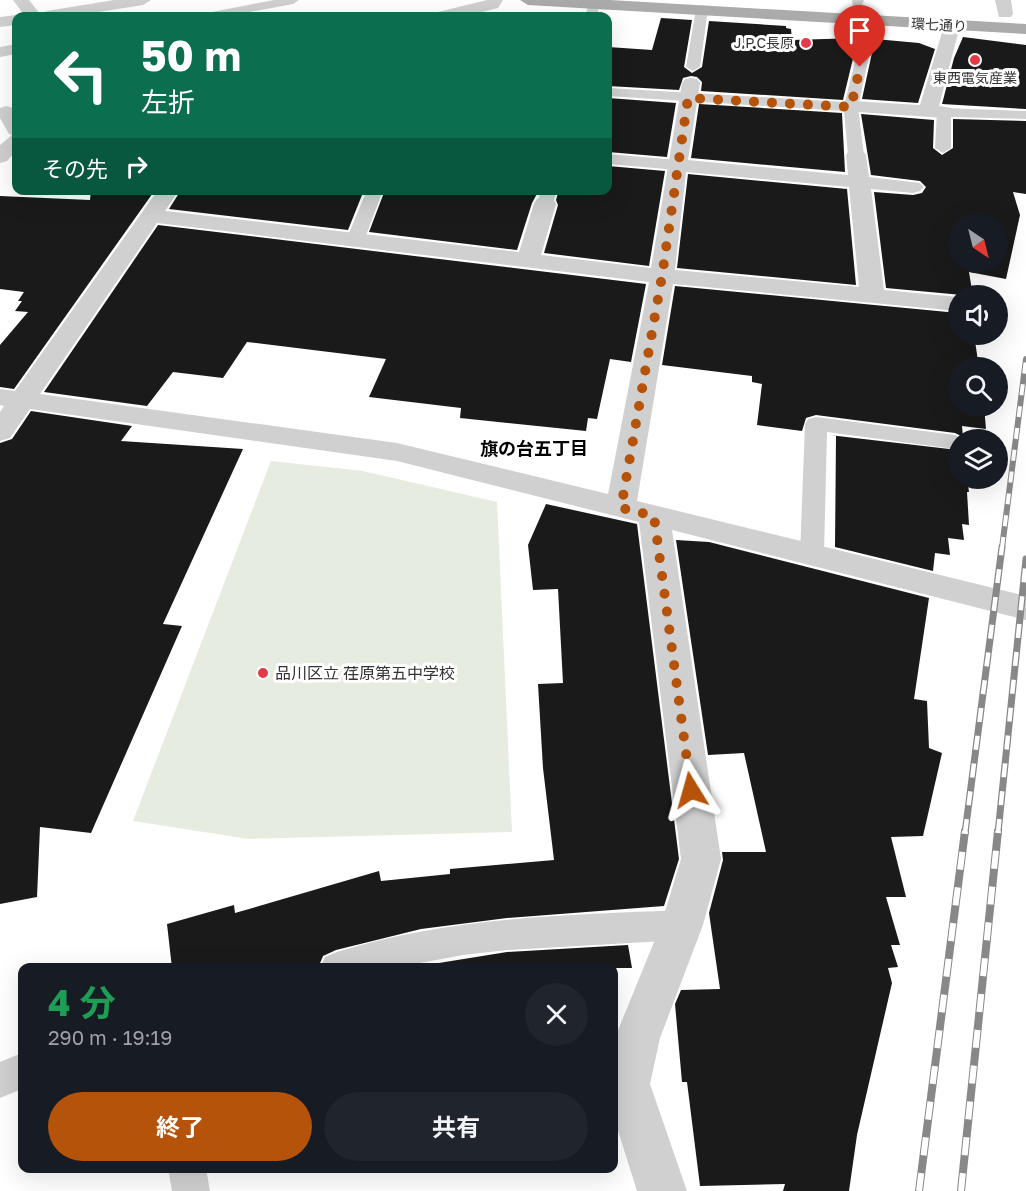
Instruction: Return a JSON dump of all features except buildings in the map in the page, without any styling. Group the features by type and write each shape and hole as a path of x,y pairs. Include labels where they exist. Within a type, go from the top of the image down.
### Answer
{"main road":[{"name":"環七通り","path":"528,0 592,10 702,9 1026,30"},
{"name":"環七通り","path":"761,0 1004,7 1026,14"}],"street":[{"path":"71,12 143,0"},
{"path":"459,12 492,5 495,0"},
{"path":"851,107 936,112 952,26"},
{"path":"662,1191 626,1084 637,1038 682,925 701,859 637,512 662,276 691,82"},
{"path":"0,157 12,144"},
{"path":"856,156 873,294"},
{"path":"677,165 913,187"},
{"path":"0,432 11,399 166,195"},
{"path":"528,260 547,197"},
{"path":"152,216 356,238 662,276 948,303"},
{"path":"11,399 397,452 1026,608"}],"lane":[{"path":"254,12 293,0"},
{"path":"691,82 702,9"},
{"path":"856,156 851,107 871,20"},
{"path":"612,92 691,82 851,107"},
{"path":"943,147 936,112 1026,116"},
{"path":"612,159 677,165"},
{"path":"356,238 373,195"},
{"path":"812,555 816,423 948,441"},
{"path":"350,963 441,942 566,930 682,925"},
{"path":"0,1080 18,1073"},
{"path":"188,1173 191,1191"}],"shaded area":[{"path":"271,461 363,471 497,502 512,832 249,839 133,821"}],"railway":[{"path":"1002,548 1026,359"},
{"path":"965,833 1002,547"},
{"path":"998,833 1026,559"},
{"path":"919,1191 965,831"},
{"path":"961,1191 998,831"}],"place":[{"name":"J.P.C長原","path":"806,43"},
{"name":"東西電気産業","path":"975,60"},
{"name":"品川区立 荏原第五中学校","path":"263,673"}],"district":[{"name":"旗の台五丁目","path":"534,449"}],"route":[{"path":"691,790 654,516 621,508 662,276 688,98 851,107 860,67"}]}
